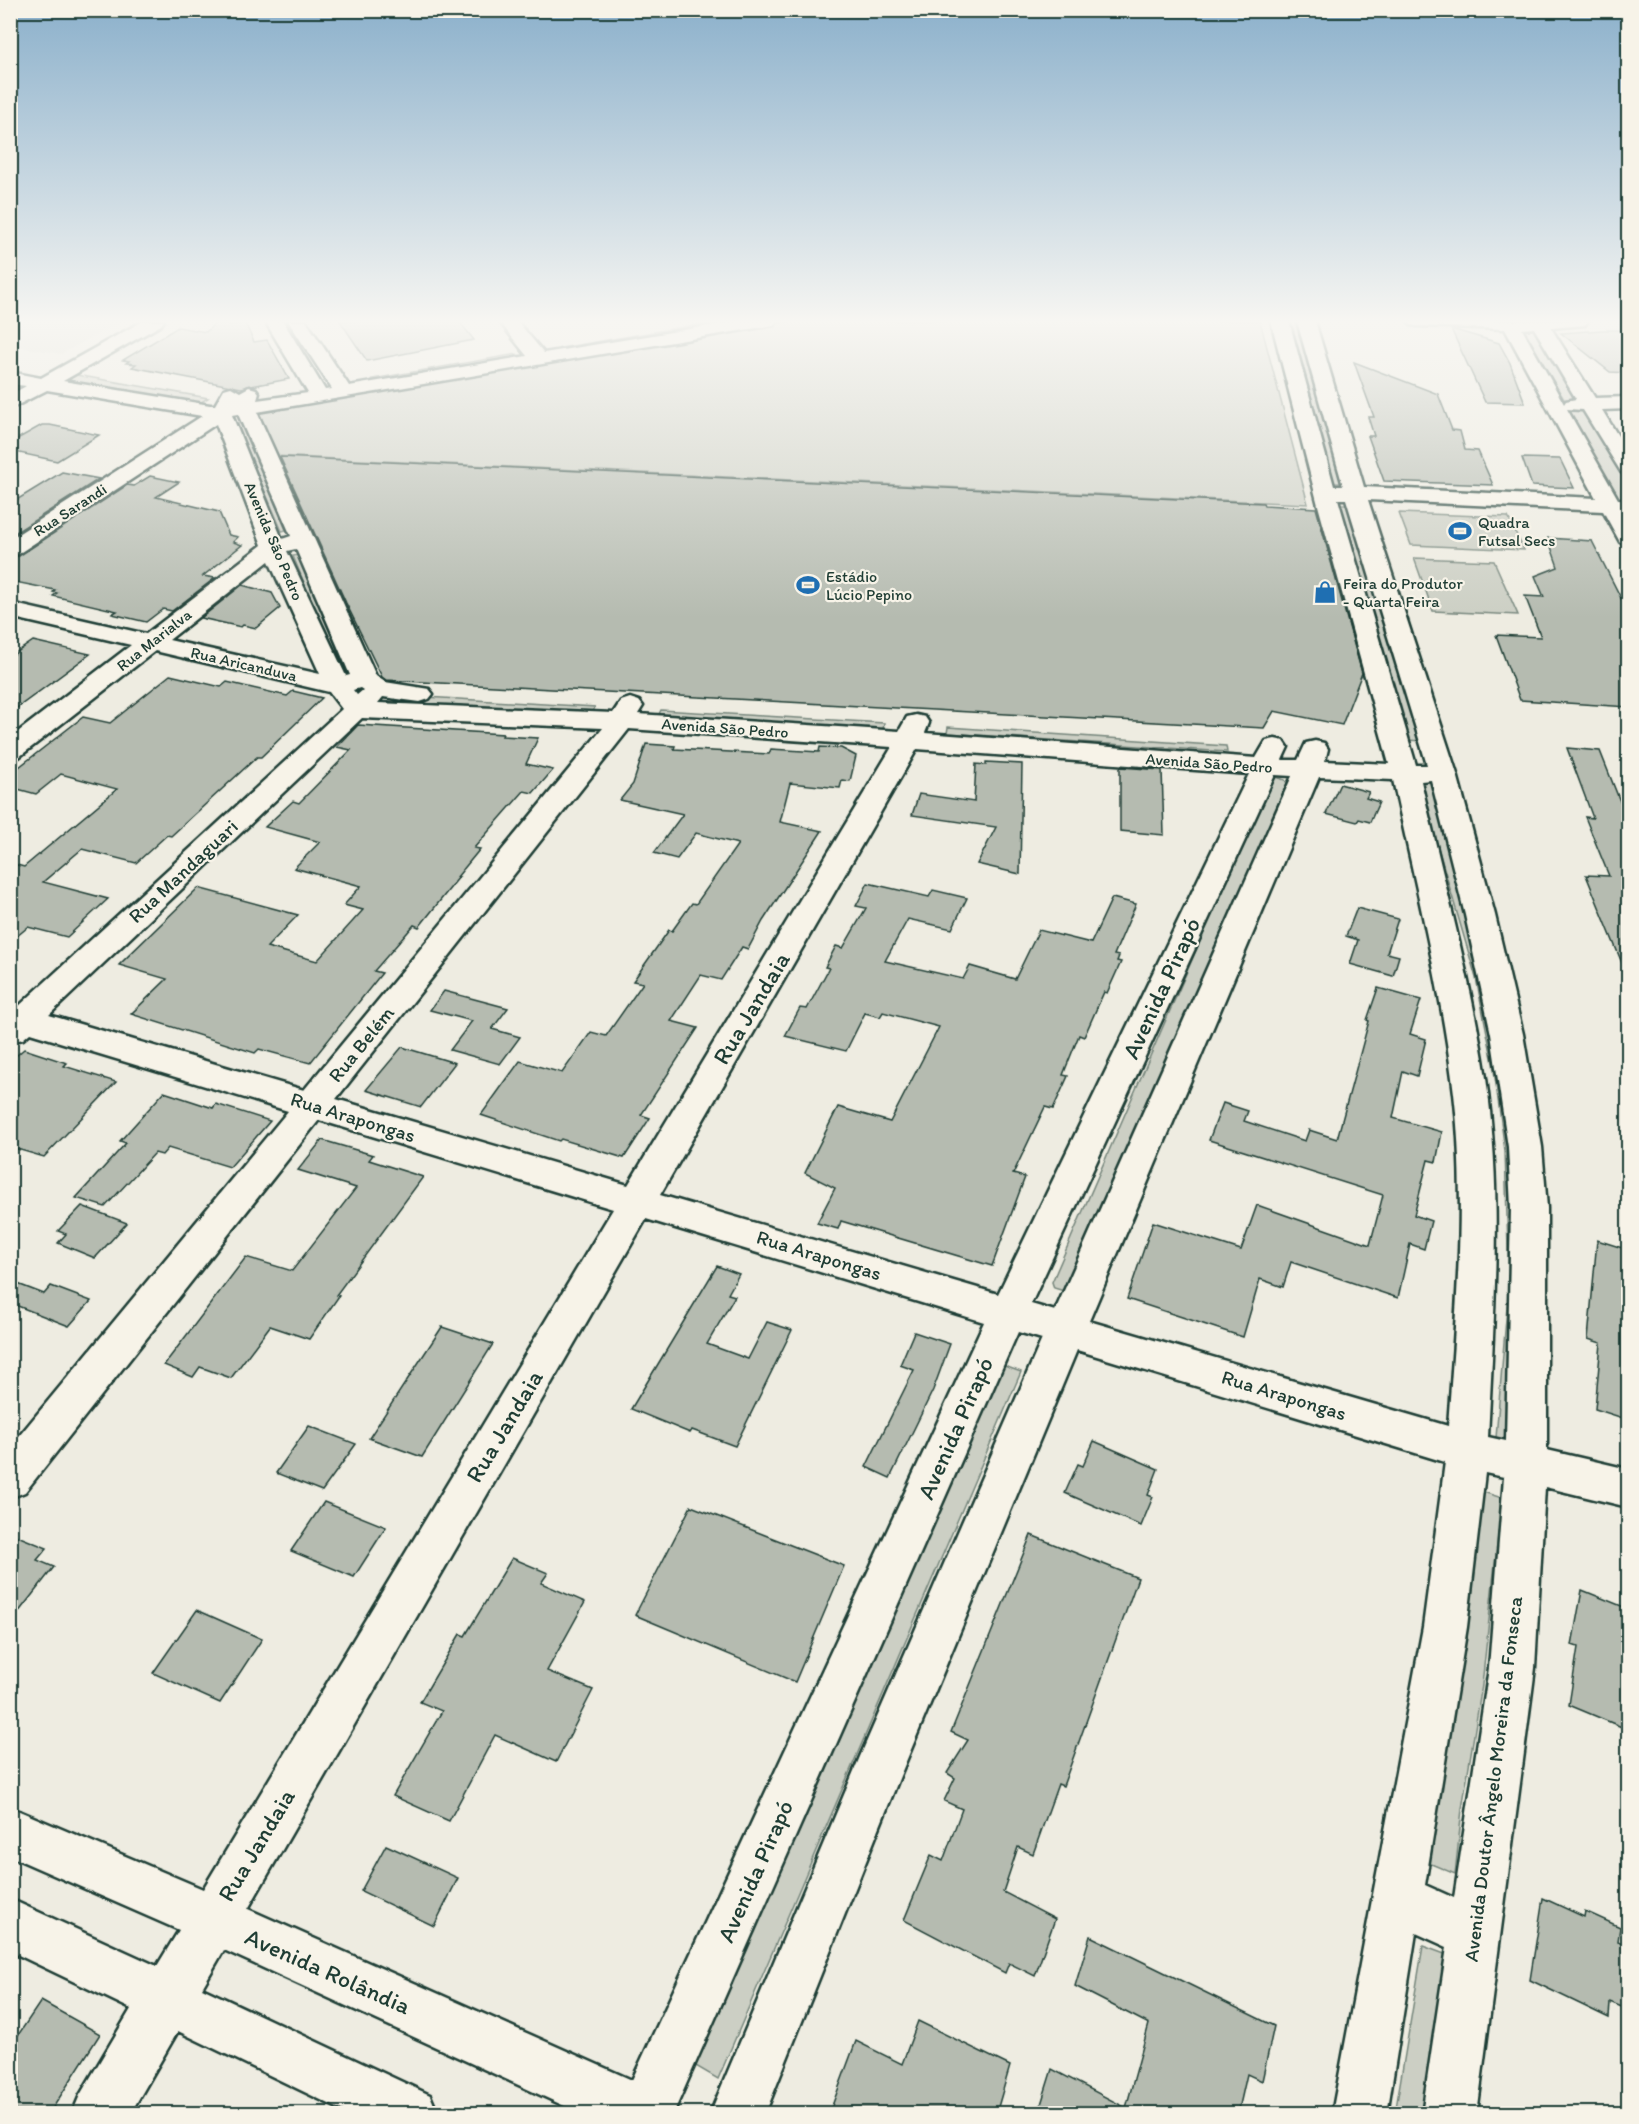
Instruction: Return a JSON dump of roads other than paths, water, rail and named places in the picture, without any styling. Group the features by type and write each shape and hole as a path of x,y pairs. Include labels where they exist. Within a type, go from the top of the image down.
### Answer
{"street":[{"name":"Rua Sarandi","path":"10,549 209,420"},
{"name":"Avenida São Pedro","path":"242,420 274,547 334,677 355,710 626,713"},
{"name":"Avenida São Pedro","path":"246,420 367,676 401,693 626,713 1270,757 1439,762"},
{"name":"Avenida Doutor Ângelo Moreira da Fonseca","path":"1315,420 1439,762 1508,1034 1525,1147 1531,1281 1526,1466 1512,1668 1449,2114"},
{"name":"Avenida Doutor Ângelo Moreira da Fonseca","path":"1326,420 1453,992 1469,1078 1475,1140 1478,1270 1467,1450 1445,1626 1359,2114"},
{"path":"1565,420 1619,505 1629,537"},
{"path":"1600,420 1629,468"},
{"path":"1340,492 1619,505"},
{"name":"Rua Marialva","path":"10,751 274,547 303,540"},
{"name":"Rua Aricanduva","path":"10,610 150,643 334,677"},
{"path":"334,677 367,676"},
{"name":"Rua Mandaguari","path":"15,1022 355,710 367,676"},
{"name":"Rua Belém","path":"10,1479 626,713"},
{"name":"Rua Jandaia","path":"99,2114 913,731"},
{"name":"Avenida Pirapó","path":"645,2114 1008,1312 1270,757"},
{"path":"737,2114 844,1850 1064,1329 1312,759"},
{"name":"Rua Arapongas","path":"15,1022 312,1105 1467,1450 1526,1466 1629,1488"},
{"name":"Avenida Rolândia","path":"10,1831 213,1918 645,2114"},
{"path":"1396,1898 1474,1933"},
{"path":"10,1924 411,2114"}],"place":[{"name":"Quadra Futsal Secs","path":"1460,531"},
{"name":"Estádio Lúcio Pepino","path":"808,585"},
{"name":"Feira do Produtor - Quarta Feira","path":"1325,592"}]}
